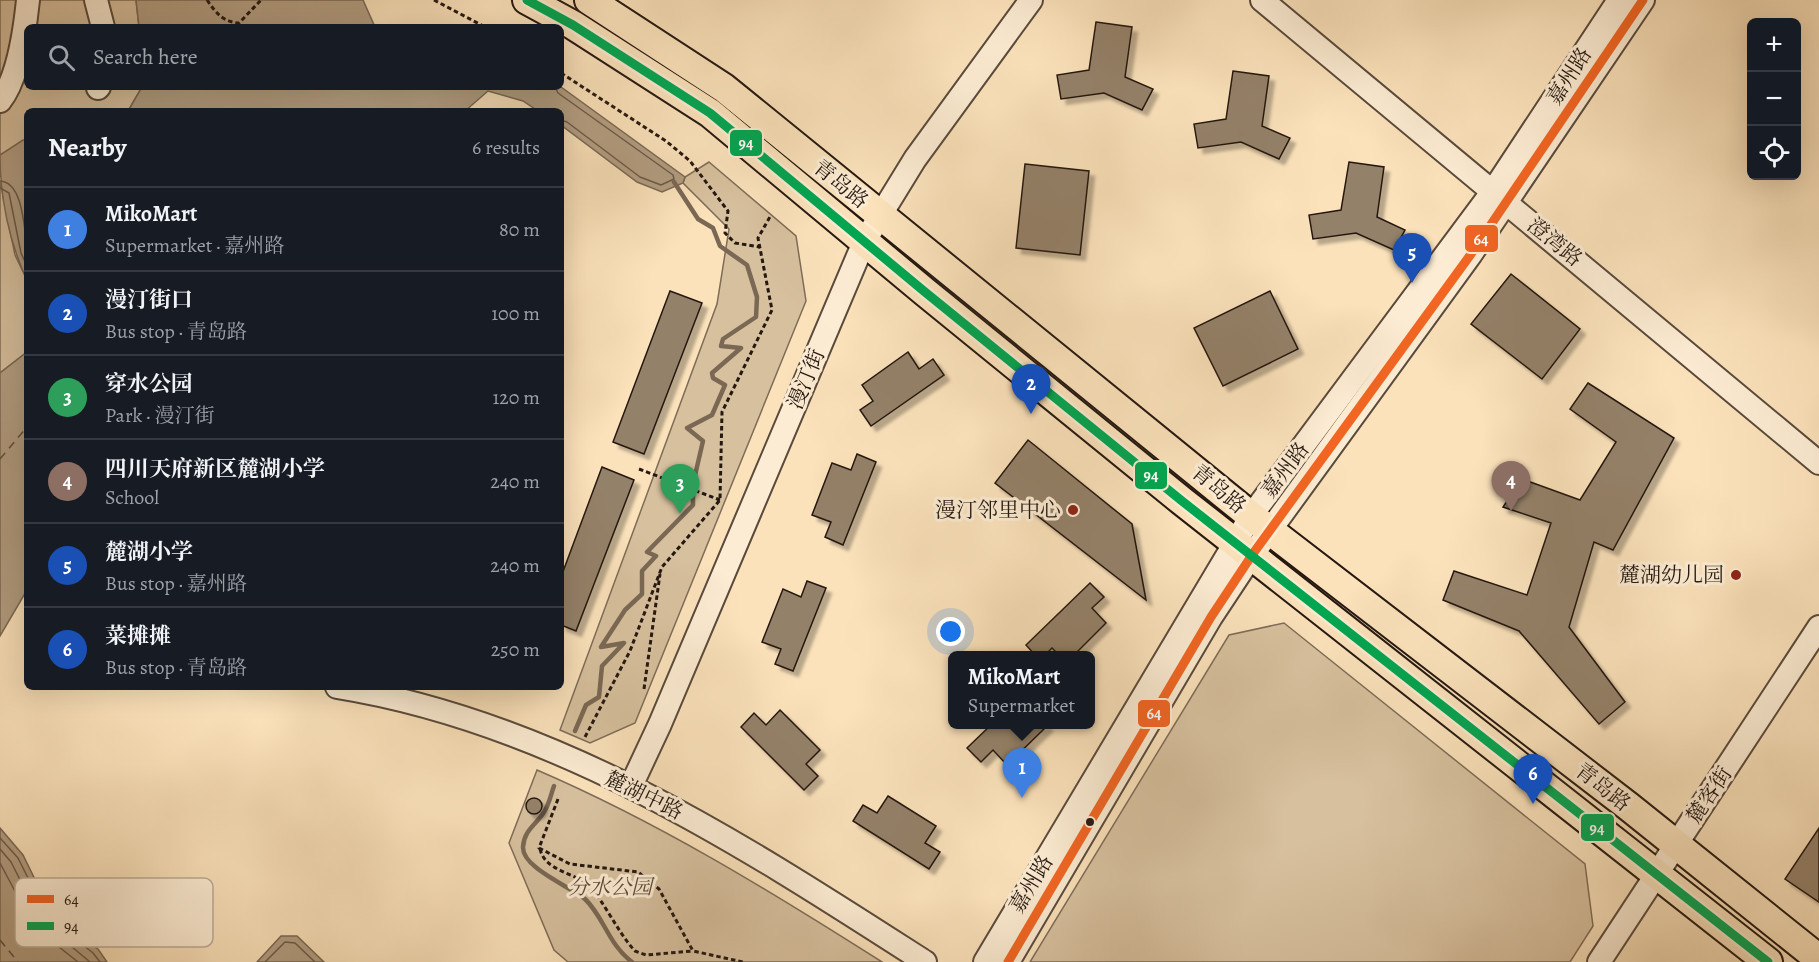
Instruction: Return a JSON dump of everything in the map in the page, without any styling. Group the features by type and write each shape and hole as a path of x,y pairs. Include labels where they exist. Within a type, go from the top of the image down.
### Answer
{"main road":[{"name":"青岛路","path":"527,0 573,24 710,113 864,242 1243,548 1768,962"},
{"name":"青岛路","path":"589,0 724,88 1260,523 1676,844 1819,959"}],"street":[{"path":"0,101 8,92 28,0"},
{"path":"96,0 102,24"},
{"name":"漫汀街","path":"631,786 660,724 864,242 879,214 915,159 1031,0"},
{"name":"澄湾路","path":"1262,0 1819,464"},
{"name":"嘉州路","path":"1500,197 1619,0"},
{"name":"嘉州路","path":"985,962 1260,523 1643,0"},
{"name":"嘉州路","path":"1008,962 1211,617 1243,548"},
{"name":"麓客街","path":"1599,962 1819,627"},
{"name":"麓湖中路","path":"355,690 449,712 524,739 631,786 762,859 925,962"}],"path":[{"path":"207,0 216,13 228,22 239,23 261,0"},
{"path":"434,0 479,24"},
{"path":"564,75 666,141 690,161 728,211 725,233 735,243 760,247"},
{"path":"585,737 630,651 662,567 720,500 722,412 772,310 758,238 771,215"},
{"path":"639,469 720,500"},
{"path":"644,689 662,567"},
{"path":"558,799 540,848 542,858 588,885 635,951 646,955 693,951 743,962"},
{"path":"540,848 570,864 638,872 659,889 693,951"}],"green space":[{"path":"0,0 136,0 139,24 24,24 24,90 140,90 130,108 24,108 24,142 0,155"},
{"path":"709,162 796,236 806,301 635,723 590,743 560,730 717,304 729,229 683,183 685,177"},
{"path":"0,181 15,255 24,274 24,354 0,373"},
{"path":"1284,623 1585,864 1593,926 1570,962 1030,962 1229,635"},
{"name":"分水公园","path":"537,770 670,835 798,909 882,962 568,962 554,950 509,843"}],"water":[{"path":"136,0 363,0 374,24 139,24"},
{"path":"564,89 685,177 683,183 662,192 637,182 564,127 564,108 534,108 523,101 488,91 468,108 130,108 140,90"},
{"path":"24,140 24,272 15,250 4,203 0,155"},
{"path":"24,354 24,595 0,636 0,373"},
{"path":"0,828 23,855 34,878 15,878 15,947 95,947 107,962 0,962"},
{"path":"281,936 297,936 324,962 257,962"}],"building":[{"path":"1096,22 1132,27 1125,77 1153,89 1142,110 1104,93 1061,99 1057,75 1089,70"},
{"path":"1233,71 1269,76 1262,126 1290,138 1279,159 1241,142 1198,148 1194,124 1226,119"},
{"path":"1349,162 1384,167 1377,217 1405,230 1394,250 1356,233 1313,239 1309,215 1341,210"},
{"path":"1025,164 1089,171 1080,255 1016,248"},
{"path":"1511,274 1580,329 1542,379 1471,324"},
{"path":"670,291 702,303 644,454 613,442"},
{"path":"1270,291 1298,349 1223,386 1194,328"},
{"path":"908,352 919,369 933,359 944,375 871,426 860,410 873,401 862,385"},
{"path":"1588,383 1674,438 1613,550 1594,542 1569,627 1625,702 1599,724 1519,631 1443,600 1454,571 1527,595 1551,523 1503,507 1522,479 1580,500 1616,442 1570,409"},
{"name":"漫汀邻里中心","path":"1028,440 1132,524 1146,600 995,483"},
{"path":"857,454 876,462 843,545 825,537 831,522 812,515 832,463 851,470"},
{"path":"602,467 634,480 576,631 564,626 564,569"},
{"path":"807,581 826,588 793,671 775,664 781,649 762,642 783,589 801,597"},
{"path":"1090,583 1104,597 1092,608 1106,623 1078,651 1055,651 1052,648 1049,651 1031,651 1026,645"},
{"path":"780,710 820,750 806,764 818,776 804,790 741,727 754,713 766,725"},
{"path":"987,729 1044,729 1007,765 993,750 981,762 967,748"},
{"path":"888,796 936,826 925,843 940,852 929,869 853,821 863,805 877,813"},
{"path":"534,798 540,800 542,806 540,812 534,814 528,812 526,806 528,800"},
{"path":"1819,828 1819,902 1785,879"}],"waterway":[{"path":"575,731 586,705 599,697 602,666 624,643 601,647 625,610 642,594 642,571 656,556 647,552 693,505 693,484 703,441 687,428 712,415 725,385 713,378 712,373 741,348 721,346 723,339 756,317 757,297 747,265 720,246 713,228 698,219 674,182"},
{"path":"554,786 546,809 526,836 523,847 525,855 538,870 585,899 617,947 632,962"}],"ferry route":[{"path":"0,459 24,431"},
{"path":"0,940 18,962"}],"transit line":[{"name":"94","path":"527,0 573,25 710,113 1182,501 1768,962"},
{"name":"64","path":"1008,962 1211,617 1252,555 1471,254 1643,0"}],"place":[{"name":"麓湖小学","path":"1412,283"},
{"name":"漫汀街口","path":"1031,414"},
{"name":"漫汀邻里中心","path":"1073,510"},
{"name":"四川天府新区麓湖小学","path":"1511,511"},
{"name":"穿水公园","path":"680,514"},
{"name":"麓湖幼儿园","path":"1736,575"},
{"name":"MikoMart","path":"1022,798"},
{"name":"菜摊摊","path":"1533,804"}]}
